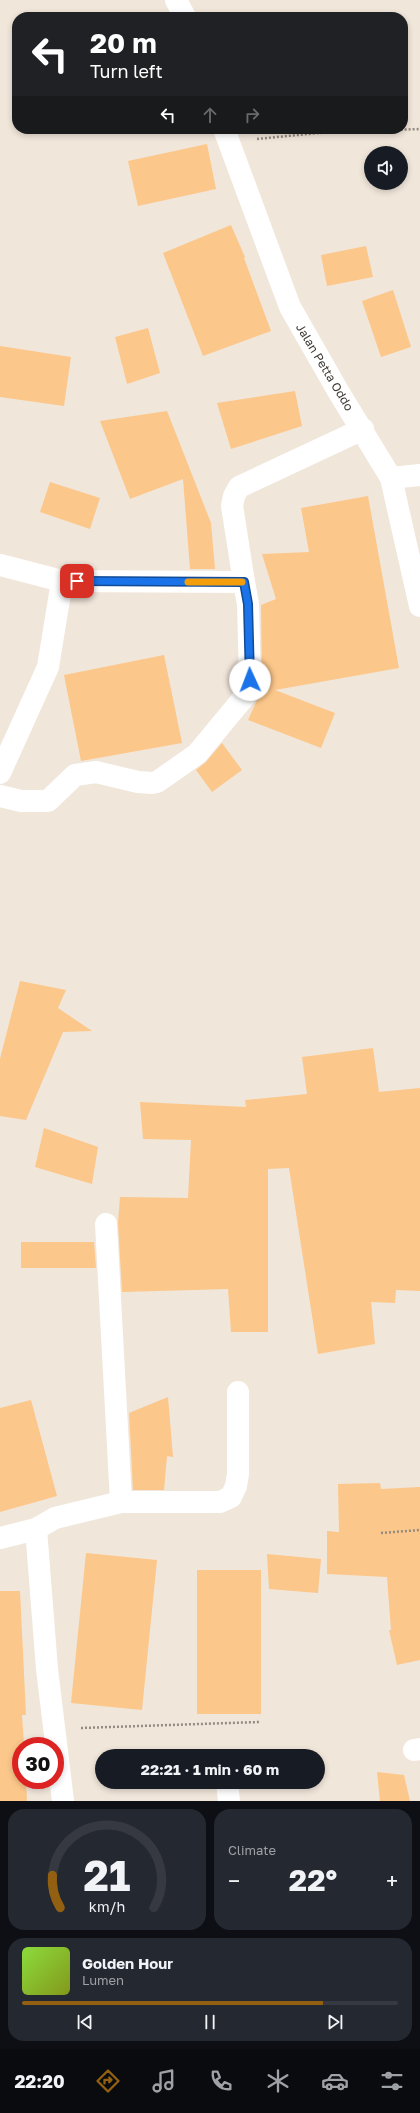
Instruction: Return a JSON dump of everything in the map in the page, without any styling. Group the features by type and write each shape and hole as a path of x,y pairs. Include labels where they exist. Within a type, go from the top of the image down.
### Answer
{"street":[{"path":"176,0 182,12"},
{"name":"Jalan Petta Oddo","path":"226,134 290,307 338,391 363,429 391,478 420,606"},
{"path":"0,796 21,801 48,801 74,775 88,772 147,784 158,782 197,754 245,696 250,680 248,604 232,506 234,496 239,487 363,429"},
{"path":"391,478 420,474"},
{"path":"0,565 62,580 167,583 244,582"},
{"path":"0,774 48,667 62,580"},
{"path":"106,1224 121,1502"},
{"path":"0,1538 36,1529 55,1518 121,1502 220,1502 231,1497 236,1486 238,1474 238,1392"},
{"path":"36,1529 54,1729 63,1801"},
{"path":"228,1789 229,1801"}],"path":[{"path":"408,129 420,129"},
{"path":"232,154 257,138 306,134"},
{"path":"381,1533 420,1530"},
{"path":"54,1729 259,1722"}],"building":[{"path":"207,144 216,189 138,206 128,161"},
{"path":"231,225 245,257 244,258 271,331 203,356 163,253"},
{"path":"366,246 373,277 327,286 321,255"},
{"path":"393,290 411,347 381,357 362,301"},
{"path":"148,328 160,373 127,384 115,337"},
{"path":"0,346 71,357 64,406 0,397"},
{"path":"295,391 302,426 231,449 217,403"},
{"path":"167,411 211,523 215,569 190,569 183,479 130,499 100,421"},
{"path":"50,482 100,498 90,529 40,512"},
{"path":"368,496 399,668 275,690 335,713 321,748 248,720 257,700 262,679 261,605 276,599 262,554 309,552 301,508"},
{"path":"164,655 182,743 81,761 64,675"},
{"path":"222,743 242,770 212,792 196,770 206,762"},
{"path":"20,981 66,990 58,1008 92,1031 63,1032 26,1120 0,1116 0,1059"},
{"path":"373,1048 379,1092 420,1088 420,1291 396,1290 395,1303 371,1302 375,1344 318,1354 289,1168 268,1169 268,1332 231,1332 228,1289 122,1292 118,1223 120,1197 188,1198 191,1140 143,1139 140,1102 246,1107 245,1100 307,1094 302,1057"},
{"path":"44,1128 98,1147 92,1184 35,1167"},
{"path":"21,1242 94,1242 96,1268 21,1268"},
{"path":"168,1397 173,1457 167,1456 164,1490 133,1490 129,1413"},
{"path":"31,1400 57,1496 0,1512 0,1408"},
{"path":"380,1483 381,1489 420,1487 420,1660 397,1665 389,1630 391,1630 387,1577 327,1574 327,1531 339,1532 338,1484"},
{"path":"86,1553 157,1560 142,1710 71,1703"},
{"path":"267,1554 321,1559 318,1593 269,1589"},
{"path":"197,1570 261,1570 261,1714 197,1714"},
{"path":"0,1591 20,1591 26,1715 22,1715 23,1737 12,1737 12,1789 26,1789 27,1801 0,1801"},
{"path":"377,1772 404,1775 410,1801 380,1801"}],"slow traffic":[{"path":"188,582 242,582"}],"route":[{"path":"77,581 167,583 244,582 248,604 250,680"}]}
